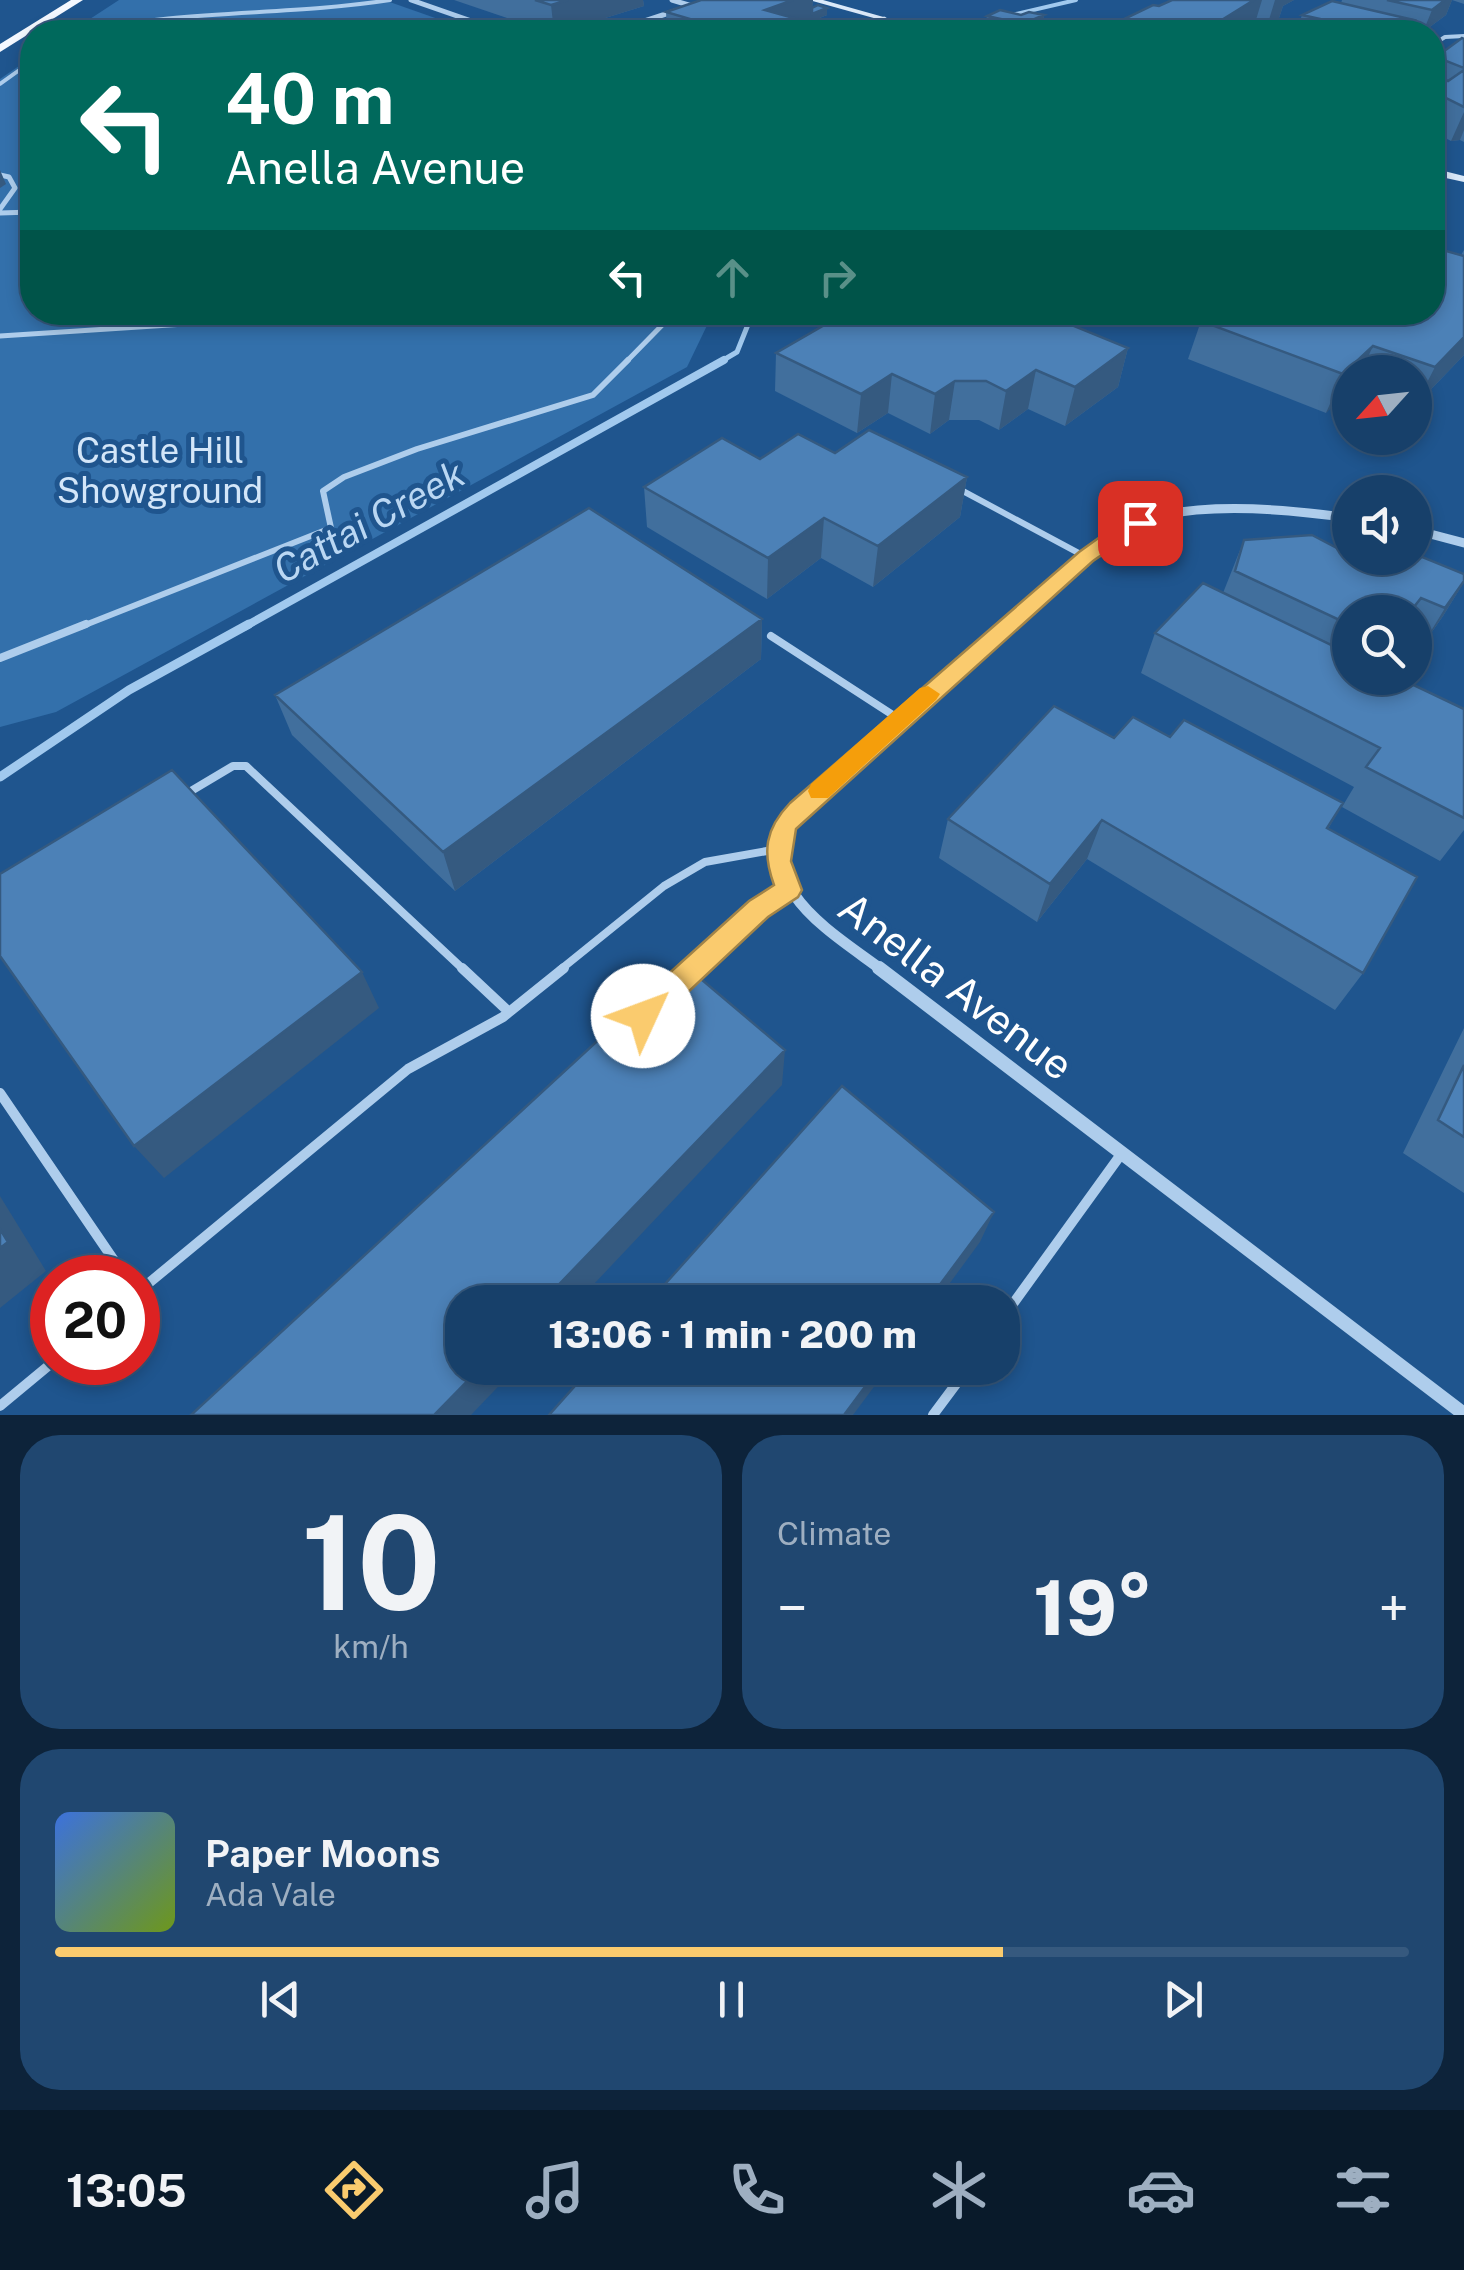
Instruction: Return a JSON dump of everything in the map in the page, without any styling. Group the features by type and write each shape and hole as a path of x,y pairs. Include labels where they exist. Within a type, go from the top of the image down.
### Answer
{"main road":[{"path":"46,20 78,0"},
{"path":"64,20 97,0"},
{"path":"813,0 884,20"}],"street":[{"path":"410,0 468,20"},
{"path":"648,20 692,6 672,0"},
{"path":"778,849 786,823 899,719 1118,533 1140,523 1201,510 1238,508 1332,516"},
{"path":"1432,535 1464,543"},
{"name":"Anella Avenue","path":"778,849 789,890 816,920 1464,1414"}],"lane":[{"path":"174,20 322,10 390,0"},
{"path":"0,175 9,178 16,188 0,211"},
{"path":"0,336 170,325"},
{"path":"0,658 331,528 323,491 344,477 483,428 593,395 661,325"},
{"path":"961,490 1086,557"},
{"path":"772,636 899,719"},
{"path":"169,804 220,772 246,766 508,1012"},
{"path":"160,1274 408,1069 508,1012 687,871 724,857 778,849"},
{"path":"672,989 759,909 789,890"},
{"path":"0,1093 110,1255"},
{"path":"1020,1294 1122,1153"},
{"path":"0,1406 30,1381"},
{"path":"934,1415 956,1385"}],"green space":[{"path":"119,0 384,0 441,20 88,20"},
{"name":"Castle Hill Showground","path":"20,65 20,325 707,325 687,367 56,712 0,727 0,79"}],"building":[{"path":"535,0 568,0 551,5"},
{"path":"701,0 793,0 765,10 801,20 693,20 666,12"},
{"path":"1172,0 1254,0 1222,20 1124,19 1153,5"},
{"path":"1387,0 1445,0 1432,10"},
{"path":"1332,1 1414,20 1325,20 1302,15"},
{"path":"812,8 827,8 812,14"},
{"path":"1000,10 1044,15 1032,20 987,16"},
{"path":"1464,39 1464,68 1445,61 1445,50"},
{"path":"1464,70 1464,107 1445,98 1445,80"},
{"path":"1445,251 1464,256 1464,337 1435,367 1432,355 1400,355 1373,346 1363,355 1332,355 1332,370 1212,325 1445,325"},
{"path":"824,325 1072,325 1128,348 1075,387 1036,370 1006,391 986,381 955,381 935,394 892,374 861,394 776,353"},
{"path":"869,430 967,477 878,546 824,518 768,558 644,487 722,438 760,459 798,434 835,453"},
{"path":"589,508 762,619 443,852 275,695"},
{"path":"1312,535 1332,545 1332,575 1432,575 1432,561 1464,574 1464,581 1445,608 1432,603 1432,595 1332,595 1332,617 1235,571 1244,540"},
{"path":"1203,583 1332,645 1332,695 1432,694 1464,709 1464,818 1366,767 1380,748 1155,633"},
{"path":"1054,706 1114,738 1133,717 1170,737 1184,720 1343,803 1327,828 1417,877 1363,973 1102,820 1050,884 948,819"},
{"path":"172,770 362,972 134,1146 0,956 0,874"},
{"path":"682,963 785,1050 558,1285 445,1285 445,1385 463,1385 434,1415 191,1415"},
{"path":"1464,1065 1464,1137 1438,1120"},
{"path":"842,1086 994,1212 940,1285 664,1285"},
{"path":"0,1229 8,1242 0,1248"},
{"path":"576,1385 866,1385 844,1415 549,1415"}],"waterway":[{"name":"Cattai Creek","path":"991,20 1076,0"},
{"name":"Cattai Creek","path":"720,362 737,352 748,325"},
{"name":"Cattai Creek","path":"244,627 724,360"},
{"name":"Cattai Creek","path":"0,777 129,690 249,624"}],"slow traffic":[{"path":"820,791 928,694"}],"route":[{"path":"643,1016 759,909 789,890 778,861 779,840 786,823 799,810 1086,557 1118,533 1140,523"}]}
